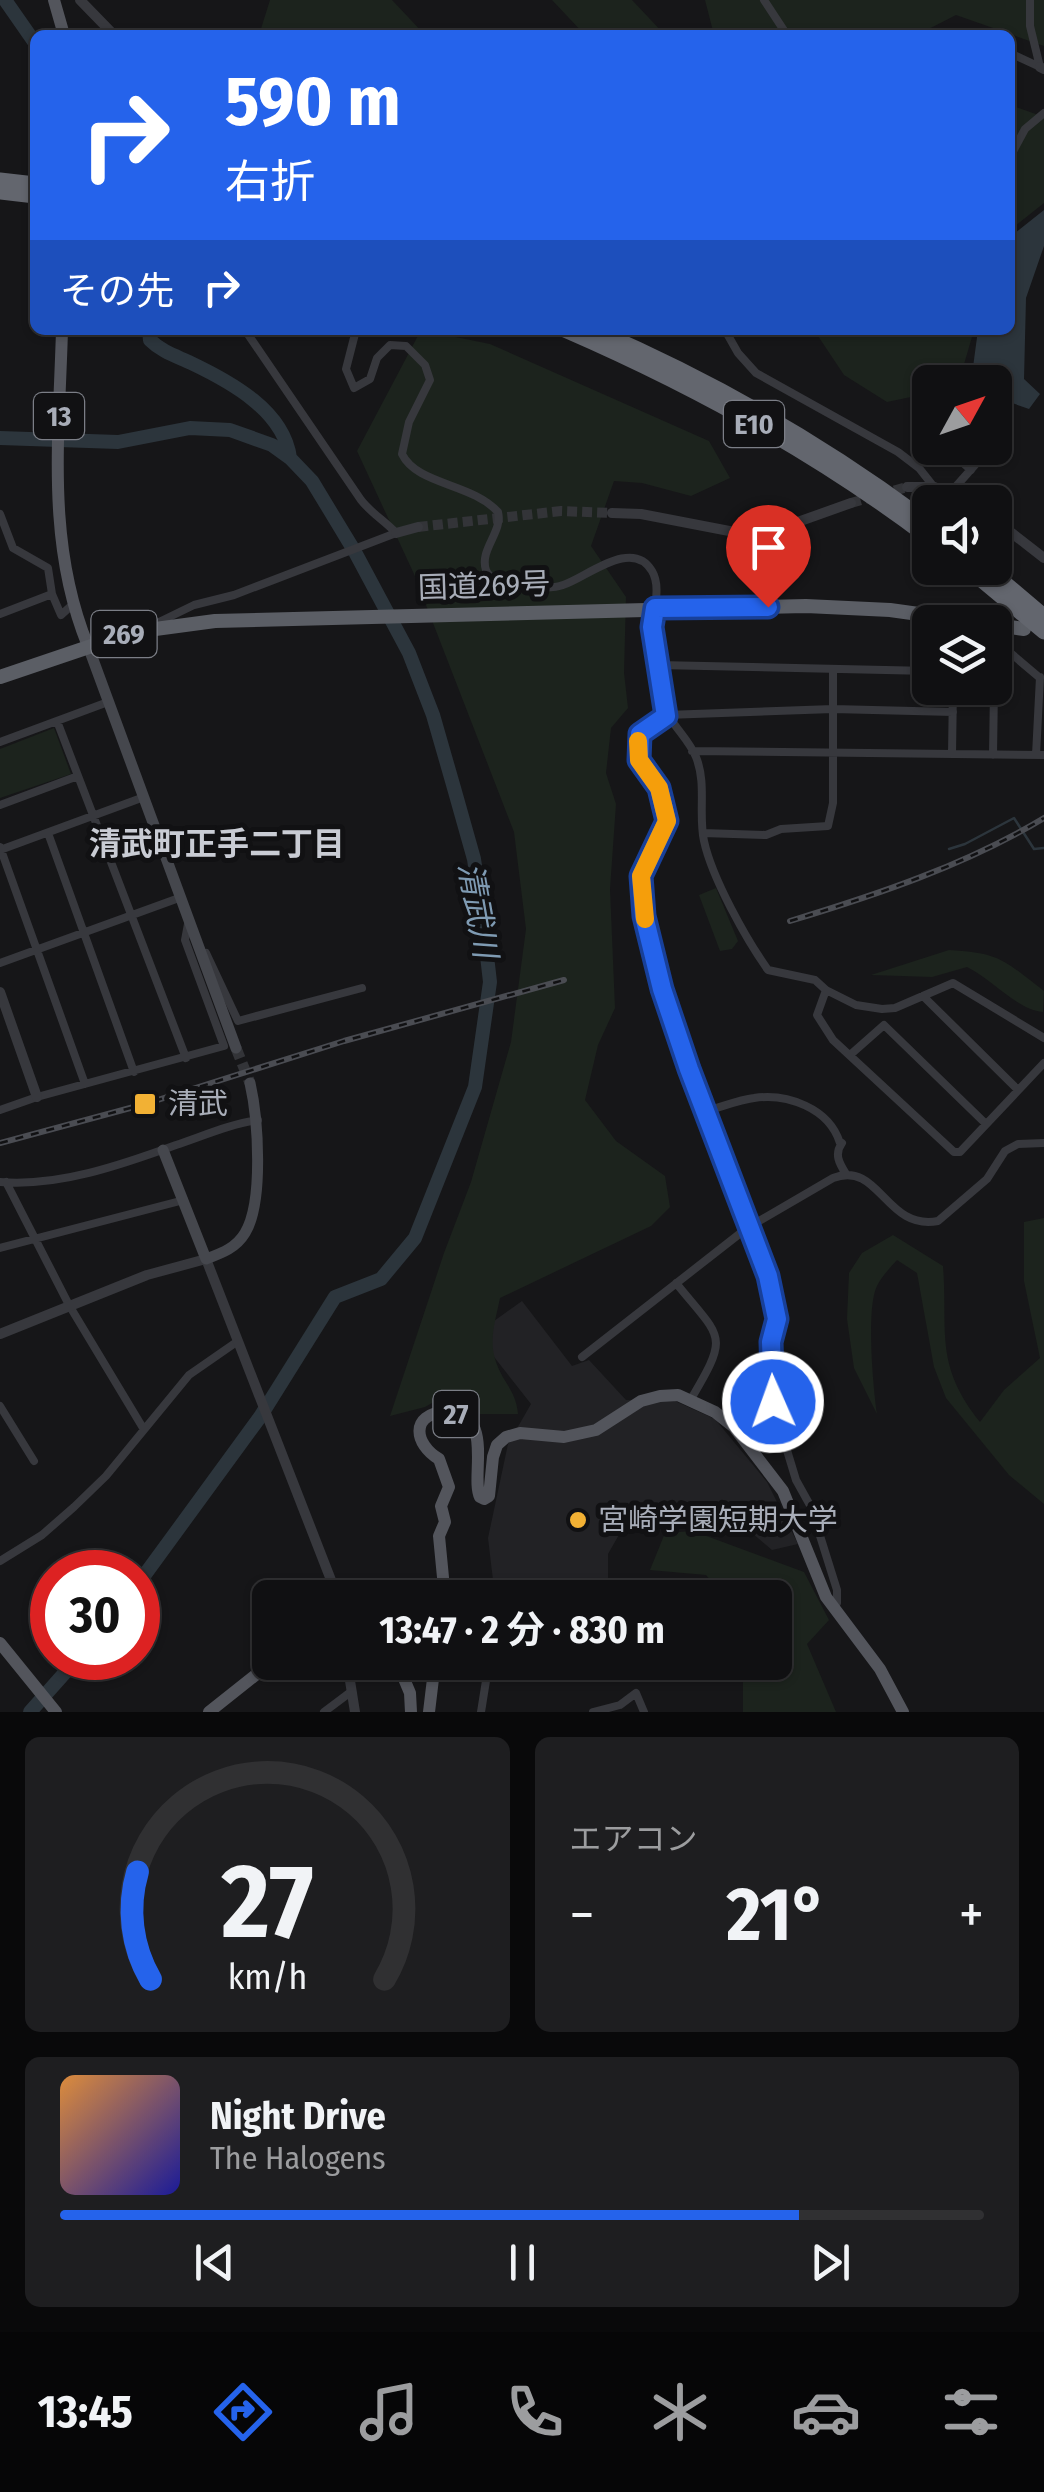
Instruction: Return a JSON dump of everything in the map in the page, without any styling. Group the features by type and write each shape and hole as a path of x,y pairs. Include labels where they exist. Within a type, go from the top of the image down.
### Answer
{"highway":[{"path":"0,180 30,183"},
{"path":"0,192 30,195"},
{"name":"E10","path":"576,335 736,413 837,474 912,526"},
{"name":"E10","path":"605,335 742,403 842,463 912,512"},
{"path":"987,585 1044,632"},
{"path":"1007,585 1044,616"},
{"name":"国道269号","path":"0,677 133,632 215,621 655,608 823,607 912,613"},
{"path":"1012,627 1024,629"}],"main road":[{"path":"54,0 63,30"},
{"name":"13","path":"62,335 57,495 62,560 72,606 88,646"},
{"path":"88,646 236,1048"},
{"path":"164,1150 206,1259 236,1244 253,1214 258,1120 250,1083"},
{"name":"27","path":"443,1580 439,1536 445,1522 441,1506 448,1486 440,1459 423,1450 419,1439 426,1419 439,1412 451,1412 464,1418 476,1433 480,1465 475,1485 484,1498 490,1496 493,1456 506,1437 520,1433 564,1437 596,1430 641,1401 678,1395 691,1400"},
{"path":"691,1400 734,1427 783,1491 834,1609 880,1669 903,1712"},
{"path":"0,1643 56,1712"},
{"path":"209,1712 252,1678"},
{"path":"405,1680 411,1712"},
{"path":"429,1712 432,1680"}],"street":[{"path":"80,0 109,30"},
{"path":"764,0 785,30"},
{"path":"1030,0 1030,26 1042,68"},
{"path":"1015,55 1042,68"},
{"path":"1015,149 1025,130 1044,114"},
{"path":"248,335 361,500 375,517 386,522 390,536"},
{"path":"355,335 346,369 354,388 370,379 377,358 390,345 406,346 424,365 430,380 408,422 402,454 413,469 478,495 498,512 498,526 485,561 494,580 509,585 556,587 595,568 632,558 652,570 656,580 652,627 666,716 697,758 704,844 748,941 768,970 815,980 856,1005 882,1009 896,1008 953,983 1044,1038"},
{"path":"728,335 749,368 898,452 932,485"},
{"path":"965,465 971,470"},
{"path":"957,485 975,465"},
{"path":"907,487 912,487"},
{"path":"612,513 641,514 750,535 764,534 851,503"},
{"path":"0,514 13,548 48,568 52,594 61,615 72,606"},
{"path":"133,632 194,605 234,596 418,527"},
{"path":"1012,533 1044,558"},
{"path":"0,553 13,548"},
{"path":"0,614 52,594"},
{"path":"215,621 222,599"},
{"path":"692,750 1040,755 1042,679 1012,654"},
{"path":"658,664 912,671"},
{"path":"703,832 766,835 828,826 834,802 833,670"},
{"path":"0,742 108,702"},
{"path":"952,705 952,754"},
{"path":"994,705 994,755"},
{"path":"834,1609 836,1590 811,1506 796,1480 786,1446 773,1427 771,1342 776,1310 768,1276 662,989 640,886 643,870 667,821 659,788 639,760 638,740 644,730 666,716 833,709 952,712"},
{"path":"56,721 186,1058"},
{"path":"0,805 78,776"},
{"path":"85,1084 0,849 144,797"},
{"path":"48,832 134,1072"},
{"path":"0,963 179,898"},
{"path":"188,924 200,939 238,1021 362,988"},
{"path":"0,1110 224,1046 185,940 188,924"},
{"path":"826,990 817,1015 833,1040 954,1152 960,1152 1044,1063"},
{"path":"0,992 37,1097"},
{"path":"924,996 1018,1090"},
{"path":"850,1055 884,1025 986,1124"},
{"path":"706,1112 756,1098 799,1101 823,1117 842,1143 838,1161 846,1174"},
{"path":"144,1428 69,1305 3,1182 56,1180 164,1150 240,1122 258,1120"},
{"path":"582,1358 748,1228 833,1178 846,1174 868,1181 901,1216 932,1222 987,1179 1004,1150 1018,1144 1044,1143"},
{"path":"0,1248 185,1200"},
{"path":"0,1334 148,1274 206,1259 331,1580"},
{"path":"676,1283 712,1328 718,1344 715,1359 691,1400"},
{"path":"0,1561 42,1535 106,1476 189,1375 240,1347"},
{"path":"0,1406 34,1461"},
{"path":"350,1680 355,1712"},
{"path":"481,1712 486,1680"},
{"path":"324,1712 352,1691"},
{"path":"593,1712 620,1705 636,1693 644,1712"}],"shaded area":[{"path":"270,0 392,0 420,30 261,30"},
{"path":"552,0 632,0 660,30 580,30"},
{"path":"705,0 1044,0 1044,46 1015,36 1015,30 999,30 956,15 927,30 713,30"},
{"path":"1015,107 1044,117 1044,203 1015,226"},
{"path":"1044,210 1044,246 1026,298 1024,379 1040,394 1029,409 1012,403 1012,365 973,365 977,335 1015,335 1015,233"},
{"path":"418,335 446,335 490,344 709,441 730,478 691,496 642,483 614,481 591,546 626,597 624,673 628,708 611,728 606,773 616,804 610,889 615,1008 598,1045 585,1100 616,1141 665,1176 670,1207 651,1226 500,1298 494,1354 518,1414 480,1414 446,1395 425,1407 390,1416 471,1182 511,1042 526,929 514,832 414,574 357,451"},
{"path":"817,335 973,335 964,365 912,365 912,397 887,402 844,375"},
{"path":"54,728 71,774 0,798 0,749"},
{"path":"716,888 738,941 732,949 720,951 699,895"},
{"path":"949,950 980,953 1010,965 1044,991 1043,1012 1014,1000 967,967 932,977 871,975"},
{"path":"1044,1218 1044,1504 1009,1475 946,1398 934,1367 917,1273 897,1260 881,1279 874,1296 871,1348 877,1414 854,1368 847,1319 849,1273 862,1253 893,1235 943,1266 949,1365 965,1401 980,1422 1004,1390 1040,1358 1024,1281 1024,1222"},
{"path":"522,1301 572,1366 589,1360 626,1400 675,1401 715,1419 767,1482 798,1544 772,1550 751,1532 668,1512 641,1517 620,1533 608,1554 606,1580 493,1580 488,1538 508,1444 531,1404 476,1334"},
{"path":"693,1531 804,1572 829,1620 807,1644 836,1712 743,1712 743,1680 792,1680 792,1580 710,1580 706,1575 650,1570 665,1533"}],"waterway":[{"path":"5,0 30,36"},
{"path":"150,335 159,348 222,379 267,412 286,441 290,458"},
{"name":"清武川","path":"0,438 118,442 190,428 230,430 272,445 290,458 312,481 409,653 433,715 474,859 483,921 490,982 475,1087 415,1238 381,1279 335,1297 260,1417 160,1554"},
{"path":"949,849 1014,818 1034,849 1044,848"},
{"name":"清武川","path":"30,1712 58,1680"}],"tunnel":[{"path":"851,503 907,487"},
{"path":"418,527 561,511 612,513"},
{"path":"236,1048 250,1083"}],"railway":[{"path":"790,921 952,864 1044,818"},
{"path":"0,1143 564,980"}],"slow traffic":[{"path":"638,741 639,760 659,788 667,821 641,876 645,919"}],"place":[{"name":"清武","path":"145,1104"},
{"name":"宮崎学園短期大学","path":"578,1520"}],"district":[{"name":"清武町正手二丁目","path":"217,844"}],"route":[{"path":"768,607 655,608 652,627 666,716 640,734 638,752 639,760 659,788 667,821 641,876 644,916 662,989 689,1069 768,1276 777,1319 771,1342 773,1402"}]}
